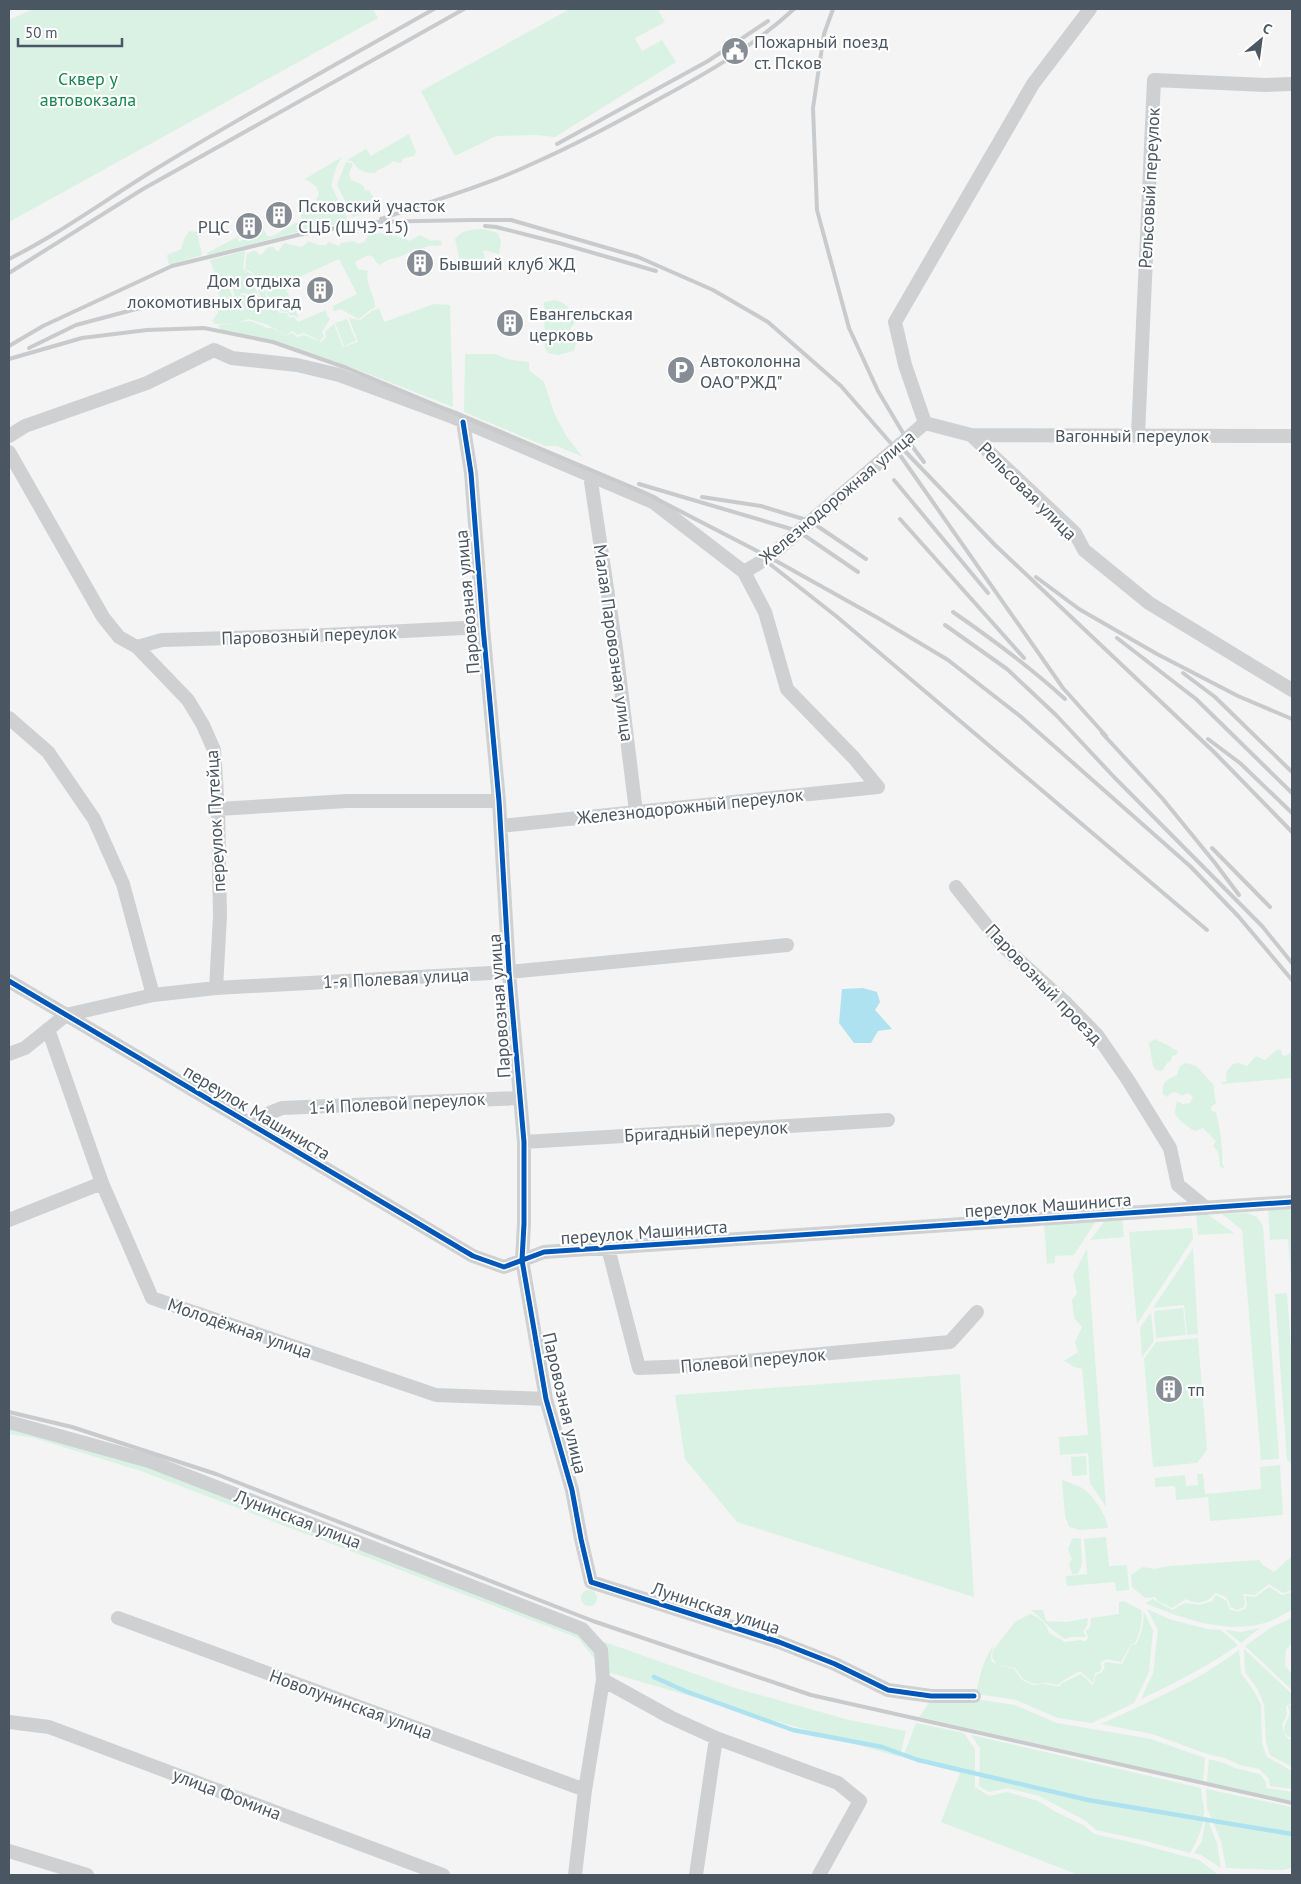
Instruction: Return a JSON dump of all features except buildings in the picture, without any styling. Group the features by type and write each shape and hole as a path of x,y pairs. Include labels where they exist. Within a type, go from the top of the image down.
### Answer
{"street":[{"path":"925,423 905,365 895,322 1033,84 1090,9"},
{"name":"Рельсовый переулок","path":"1138,434 1154,80 1265,85 1292,84"},
{"name":"Железнодорожная улица","path":"9,436 25,426 147,383 214,350 232,358 297,365 339,375 463,422 653,502 744,572 769,557 925,423"},
{"name":"Паровозная улица","path":"463,422 471,472 482,627 499,800 509,972 524,1142 522,1260 546,1399 572,1490 591,1582"},
{"name":"Рельсовая улица","path":"925,423 971,435 1075,533 1084,550 1150,603 1292,690"},
{"name":"Вагонный переулок","path":"971,435 1138,434 1292,436"},
{"name":"переулок Путейца","path":"9,452 103,617 119,637 137,647 188,700 203,725 214,750 218,810 220,916 216,988"},
{"name":"Малая Паровозная улица","path":"590,474 616,648 636,812"},
{"name":"Железнодорожный переулок","path":"501,826 878,787 854,758 787,689 765,612 744,572"},
{"name":"Паровозный переулок","path":"137,647 162,640 326,635 482,627"},
{"path":"10,723 48,752 94,819 123,884 153,995"},
{"path":"218,810 347,801 499,800"},
{"name":"Паровозный проезд","path":"956,887 1003,946 1067,1004 1097,1035 1128,1080 1170,1148 1178,1185 1206,1208"},
{"name":"1-я Полевая улица","path":"66,1014 153,995 216,988 509,972 787,945"},
{"name":"переулок Машиниста","path":"9,981 473,1256 504,1267 544,1252 1292,1202"},
{"path":"9,1054 25,1048 66,1014"},
{"name":"Молодёжная улица","path":"48,1029 102,1183 152,1298 436,1395 546,1399"},
{"name":"1-й Полевой переулок","path":"247,1122 282,1108 519,1098"},
{"name":"Бригадный переулок","path":"524,1142 888,1120"},
{"path":"9,1220 102,1183"},
{"name":"Полевой переулок","path":"608,1248 639,1368 691,1366 950,1342 977,1312"},
{"name":"Лунинская улица","path":"9,1422 149,1461 582,1629 601,1650 602,1680"},
{"name":"Лунинская улица","path":"591,1582 778,1642 835,1664 888,1690 931,1696 974,1696"},
{"name":"Новолунинская улица","path":"118,1618 585,1790"},
{"path":"576,1875 585,1790 602,1680 670,1717 716,1738 838,1783 860,1801 819,1875"},
{"name":"улица Фомина","path":"9,1722 49,1727 443,1875"},
{"path":"696,1875 716,1738"},
{"path":"9,1850 87,1875"}],"green space":[{"name":"Сквер у автовокзала","path":"33,9 373,9 378,18 9,222 9,20"},
{"path":"570,9 658,9 665,22 635,38 642,51 662,40 676,62 555,137 536,135 496,136 455,156 421,91"},
{"path":"409,134 416,152 414,156 404,158 401,163 393,161 375,173 371,173 362,171 353,162 347,160 366,149 371,156"},
{"path":"342,157 337,165 331,185 349,222 298,232 208,255 207,253 237,237 239,242 263,228 267,236 273,236 302,219 299,212 315,202 319,194 316,186 307,180 303,180"},
{"path":"346,162 353,164 349,174 351,180 362,185 365,191 369,190 378,206 353,217 337,185"},
{"path":"483,229 498,233 501,242 499,254 483,250 486,264 462,271 455,239 464,232"},
{"path":"190,231 197,232 202,255 169,265 167,255 181,249 185,237"},
{"path":"370,233 400,237 409,241 420,235 431,241 441,241 442,245 429,246 415,252 409,252 380,265 373,257 368,255 355,262 358,269 368,271 368,280 375,303 375,308 358,319 341,309 334,311 333,306 357,294 339,259 286,283 279,282 284,285 299,318 293,315 290,316 288,312 280,311 274,299 266,295 268,292 264,286 265,282 272,285 276,281 278,282 277,277 270,283 264,279 261,286 267,292 265,295 273,300 279,313 287,313 289,318 294,317 298,322 326,310 330,319 322,332 324,337 320,341 304,333 297,335 293,331 285,336 293,333 297,337 304,335 321,342 326,337 325,332 334,324 343,347 358,342 349,318 360,320 379,308 384,322 434,304 450,305 453,407 348,366 274,340 221,330 218,325 233,323 215,324 212,321 216,316 219,306 217,279 227,283 234,301 239,302 241,295 244,295 251,307 257,304 260,298 253,273 245,269 247,254 254,250 261,255 268,247 273,247 278,252 284,243 302,247 309,241 318,245 326,245 328,242 339,246 341,243 354,241 358,244 364,242","holes":["248,319 271,327 284,335 272,328 267,328 251,321 240,322"]},
{"path":"245,251 243,269 252,274 258,297 252,305 246,293 241,293 238,300 236,300 230,284 216,277 210,260"},
{"path":"555,300 568,307 576,320 570,330 575,334 577,340 574,351 558,355 548,353 545,348 544,302"},
{"path":"347,319 356,341 344,346 335,323"},
{"path":"465,354 496,354 507,359 529,362 529,370 544,382 554,413 567,437 583,457 557,446 545,446 464,412"},
{"path":"1155,1039 1178,1052 1172,1056 1171,1061 1167,1063 1162,1071 1156,1070 1153,1066 1149,1043"},
{"path":"1278,1049 1285,1056 1292,1052 1292,1078 1221,1083 1227,1081 1226,1073 1233,1065 1240,1063 1247,1066 1256,1056 1265,1060"},
{"path":"1186,1063 1196,1066 1213,1084 1216,1103 1212,1106 1211,1110 1216,1113 1217,1117 1222,1145 1222,1162 1225,1170 1220,1166 1218,1152 1213,1146 1216,1141 1203,1128 1195,1131 1189,1128 1176,1115 1176,1101 1183,1104 1190,1103 1193,1097 1188,1093 1182,1096 1176,1092 1171,1093 1167,1097 1163,1094 1164,1084 1170,1078 1177,1075 1180,1066"},
{"path":"1292,1207 1292,1289 1288,1239 1270,1240 1268,1209"},
{"path":"1204,1212 1234,1233 1198,1235 1196,1213"},
{"path":"1248,1213 1257,1217 1263,1226 1279,1459 1261,1460 1242,1230 1222,1214"},
{"path":"1122,1217 1124,1237 1090,1240 1107,1218"},
{"path":"1098,1218 1074,1255 1055,1256 1055,1263 1047,1264 1044,1222"},
{"path":"1192,1228 1193,1239 1137,1324 1129,1232"},
{"path":"1193,1248 1198,1334 1187,1335 1184,1305 1153,1308"},
{"path":"1087,1249 1106,1507 1090,1483 1088,1453 1060,1455 1059,1437 1088,1435 1082,1369 1064,1361 1078,1352 1075,1342 1082,1327 1074,1318 1072,1300 1077,1293 1073,1275"},
{"path":"1287,1293 1292,1364 1292,1465 1287,1460 1275,1294"},
{"path":"1183,1308 1186,1335 1156,1338 1154,1311"},
{"path":"1151,1312 1154,1341 1142,1357 1140,1328"},
{"path":"1198,1338 1207,1450 1197,1463 1153,1467 1144,1359 1156,1342"},
{"path":"960,1374 974,1597 737,1522 685,1459 675,1395"},
{"path":"9,1429 143,1466 613,1645 735,1688 849,1720 906,1731 900,1757 604,1671 578,1638 141,1471 34,1438 9,1434"},
{"path":"1086,1456 1087,1475 1072,1476 1071,1457"},
{"path":"1280,1465 1283,1515 1210,1521 1208,1497 1176,1500 1175,1486 1155,1487 1155,1478 1185,1475 1186,1486 1198,1485 1197,1474 1203,1474 1205,1494 1261,1489 1260,1467"},
{"path":"1062,1480 1080,1487 1089,1493 1102,1512 1108,1528 1080,1530 1069,1527 1065,1516"},
{"path":"1106,1537 1109,1566 1127,1565 1129,1590 1116,1591 1115,1582 1067,1586 1066,1576 1087,1574 1084,1539"},
{"path":"1072,1539 1081,1539 1082,1562 1077,1574 1072,1574 1069,1564 1072,1560 1068,1549"},
{"path":"1292,1556 1292,1590 1283,1593 1269,1584 1255,1595 1243,1594 1244,1607 1237,1610 1230,1607 1226,1597 1215,1593 1206,1601 1194,1602 1186,1599 1172,1608 1158,1601 1155,1597 1145,1598 1132,1587 1131,1575 1143,1567 1155,1569 1168,1566 1259,1560 1274,1572"},
{"path":"1269,1587 1282,1595 1292,1592 1292,1610 1268,1622 1253,1626 1221,1626 1205,1623 1174,1615 1145,1603 1153,1599 1172,1610 1185,1603 1200,1605 1212,1601 1216,1595 1227,1601 1229,1609 1238,1612 1246,1608 1245,1596 1255,1597"},
{"path":"589,1590 595,1592 597,1598 595,1604 589,1606 583,1604 581,1598 583,1592"},
{"path":"1124,1601 1141,1610 1138,1636 1121,1662 1107,1659 1100,1663 1102,1667 1100,1671 1095,1673 1093,1683 1080,1671 1058,1685 1031,1683 1023,1679 1015,1668 996,1664 992,1657 993,1650 1015,1622 1030,1614 1042,1621 1049,1633 1065,1642 1081,1640 1085,1642 1088,1638 1086,1631 1090,1627 1091,1618 1119,1614 1119,1602"},
{"path":"1147,1609 1169,1619 1207,1629 1221,1630 1238,1645 1191,1674 1141,1699 1153,1673 1158,1630"},
{"path":"1031,1610 1043,1610 1046,1621 1067,1622 1088,1618 1087,1626 1083,1631 1086,1637 1069,1637 1066,1639 1056,1633"},
{"path":"1143,1610 1153,1630 1149,1672 1134,1703 1092,1723 1058,1718 1016,1700 976,1694 980,1675 990,1650 994,1645 991,1653 992,1662 1014,1669 1022,1680 1032,1685 1045,1684 1059,1687 1062,1683 1081,1674 1093,1685 1096,1675 1102,1672 1105,1667 1103,1664 1106,1662 1123,1663 1131,1645 1136,1644 1142,1627"},
{"path":"1292,1618 1292,1643 1286,1650 1285,1665 1292,1675 1292,1690 1245,1646 1272,1627"},
{"path":"1260,1628 1241,1643 1225,1630 1241,1632"},
{"path":"1244,1649 1292,1694 1292,1703 1286,1706 1287,1715 1282,1725 1284,1734 1289,1739 1292,1739 1292,1767 1270,1755 1266,1742 1264,1705 1258,1690 1245,1672"},
{"path":"1239,1650 1241,1673 1261,1705 1262,1743 1267,1757 1292,1771 1292,1789 1270,1786 1269,1779 1259,1769 1240,1765 1225,1758 1207,1754 1152,1734 1101,1724 1189,1682"},
{"path":"932,1699 974,1699 1015,1705 1057,1723 1151,1739 1205,1758 1203,1781 919,1717"},
{"path":"1292,1705 1292,1738 1285,1734 1284,1728 1289,1714 1288,1706"},
{"path":"916,1723 964,1733 975,1749 975,1787 989,1796 1007,1792 1038,1801 1083,1825 1094,1834 1199,1860 1219,1875 1079,1875 941,1822 960,1773 903,1757"},
{"path":"971,1735 1201,1788 1204,1814 1196,1843 1190,1853 1096,1830 1086,1821 1039,1796 1007,1788 989,1792 979,1786 980,1748"},
{"path":"1209,1759 1260,1774 1266,1782 1266,1788 1292,1792 1292,1801 1207,1782"},
{"path":"1206,1789 1292,1807 1292,1868 1282,1870 1226,1868 1221,1841 1207,1808"},
{"path":"1206,1816 1217,1843 1221,1868 1201,1855 1194,1853 1202,1841"}],"water":[{"path":"863,988 877,992 880,1002 875,1010 892,1029 878,1031 871,1043 854,1043 839,1023 842,989"}],"waterway":[{"path":"654,1677 685,1691 793,1730 882,1747 918,1760 1088,1800 1292,1834"}],"railway":[{"path":"9,259 49,237 231,124 434,9"},
{"path":"9,273 143,189 464,9"},
{"path":"381,219 497,179 582,140 712,69 763,35 794,9"},
{"path":"833,9 824,34 813,108 817,210 849,328 878,391 906,438 924,462"},
{"path":"557,144 708,61 768,21"},
{"path":"9,346 43,326 172,266 298,235 369,222 511,220 638,257 713,290 768,322 841,386 895,448 1063,688 1106,736"},
{"path":"485,226 559,243 656,271"},
{"path":"29,348 76,325 136,309 169,304"},
{"path":"9,359 82,338 147,330 204,328 273,342 347,368 643,492 769,557 948,660 1020,716 1191,867 1239,917 1292,980"},
{"path":"899,445 995,545 1214,752 1292,832"},
{"path":"894,480 988,593"},
{"path":"639,484 798,531 858,572"},
{"path":"702,497 761,506 810,521 866,559"},
{"path":"900,519 1024,658"},
{"path":"766,561 836,616 1207,930"},
{"path":"1036,577 1079,609 1157,654 1238,696 1292,719"},
{"path":"953,612 1011,654 1065,699"},
{"path":"945,625 1007,669 1056,715 1114,777 1262,926 1292,963"},
{"path":"1117,638 1196,699 1292,793"},
{"path":"1183,673 1215,697 1292,772"},
{"path":"1102,733 1162,798 1239,895"},
{"path":"1208,739 1240,763 1292,813"},
{"path":"1212,848 1270,907"},
{"path":"9,1412 72,1427 216,1474 593,1621 811,1695 1292,1803"}],"cycle path":[{"path":"463,422 471,473 499,801 509,972 524,1142 522,1260 546,1399 572,1490 591,1582 779,1642 835,1664 888,1690 931,1696 974,1696"},
{"path":"9,981 473,1256 504,1267 544,1252 1292,1202"}],"place":[{"name":"Пожарный поезд ст. Псков","path":"735,51"},
{"name":"Псковский участок СЦБ (ШЧЭ-15)","path":"279,215"},
{"name":"РЦС","path":"249,226"},
{"name":"Бывший клуб ЖД","path":"420,263"},
{"name":"Дом отдыха локомотивных бригад","path":"320,290"},
{"name":"Евангельская церковь","path":"510,323"},
{"name":"Автоколонна ОАО\"РЖД\"","path":"681,370"},
{"name":"тп","path":"1169,1389"}]}
